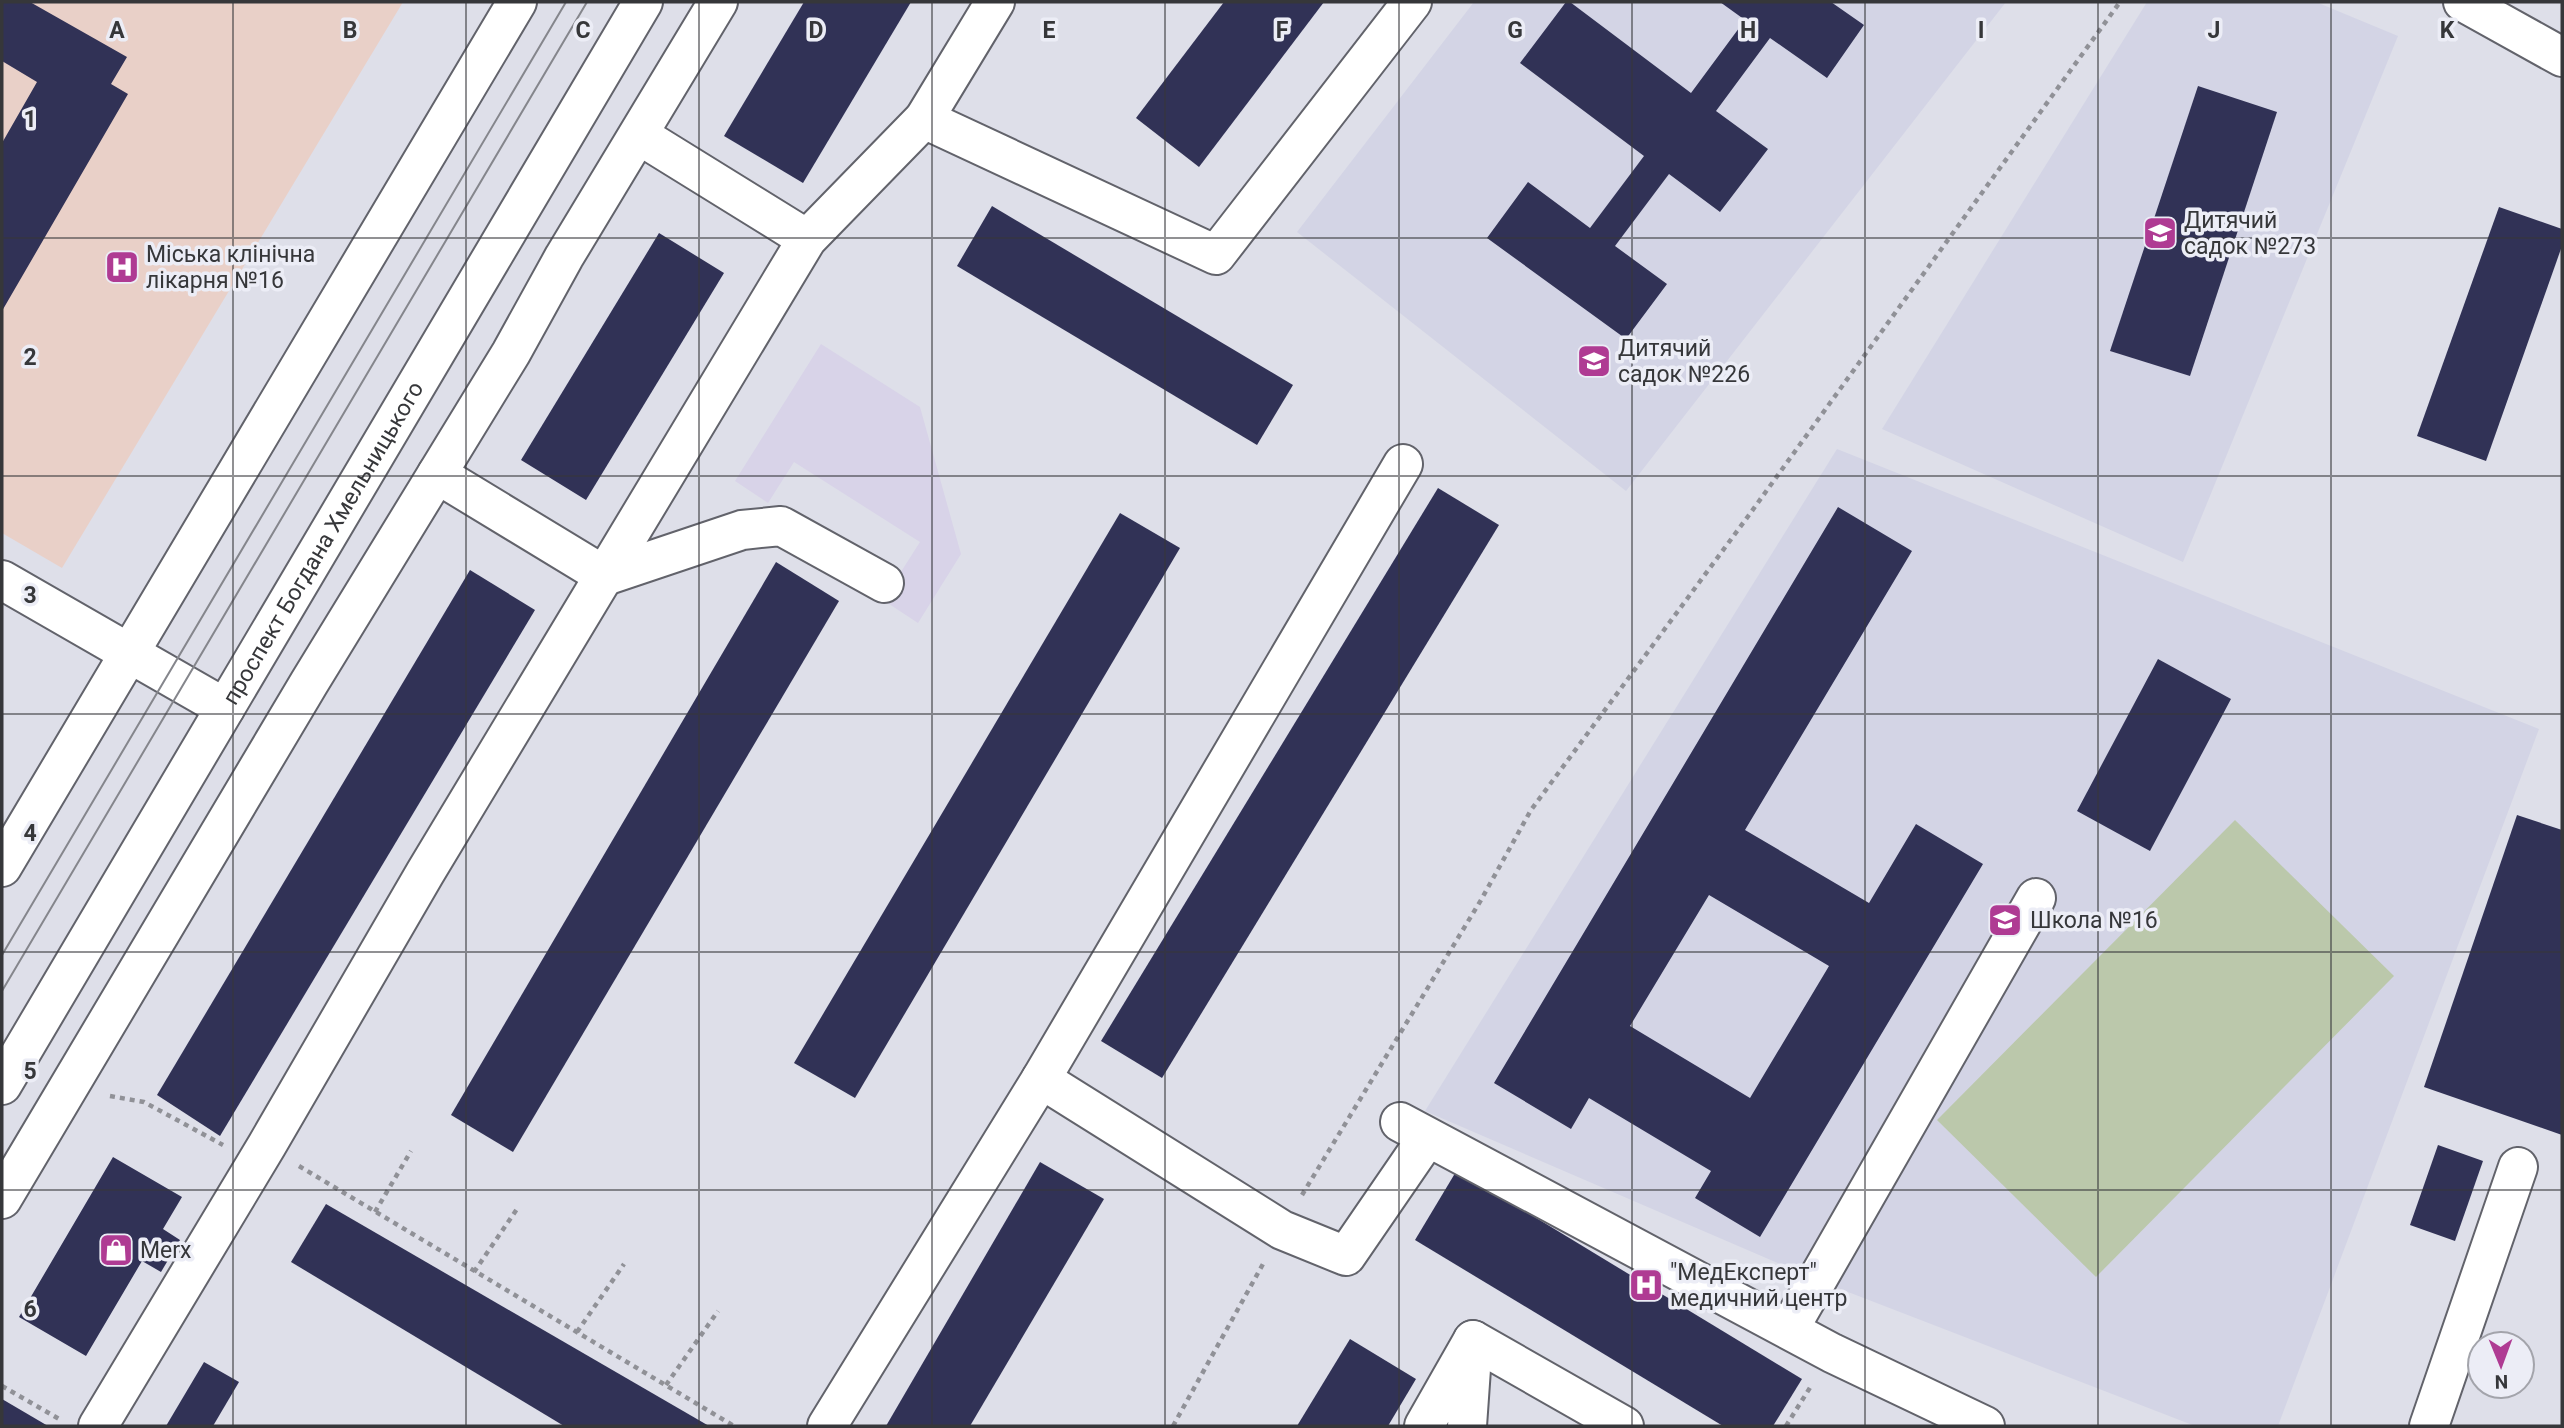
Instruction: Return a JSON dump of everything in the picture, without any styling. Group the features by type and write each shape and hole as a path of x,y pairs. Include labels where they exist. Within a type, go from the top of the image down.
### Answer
{"main road":[{"path":"2,867 517,2"},
{"name":"проспект Богдана Хмельницького","path":"2,1085 643,2"},
{"path":"2,1199 718,2"},
{"path":"98,1426 425,873 807,239 924,120 995,2"},
{"path":"924,120 1216,255 1412,2"},
{"path":"2463,2 2561,53"},
{"path":"639,135 807,239"},
{"path":"827,1426 1041,1079 1404,464"},
{"path":"437,474 606,576 742,530 781,526 884,583"},
{"path":"2,580 225,708"},
{"path":"1789,1329 2036,898"},
{"path":"1041,1079 1282,1230 1346,1256 1413,1130 1832,1353 1985,1426"},
{"path":"2428,1426 2518,1167"},
{"path":"1424,1426 1473,1340"},
{"path":"1467,1426 1473,1340"},
{"path":"1473,1340 1624,1426"}],"path":[{"path":"1282,1230 1481,900 1531,810 1741,526 2120,2"},
{"path":"68,1090 144,1102 261,1154 375,1212 734,1426"},
{"path":"375,1212 411,1151"},
{"path":"474,1272 517,1209"},
{"path":"578,1332 624,1264"},
{"path":"1173,1426 1263,1265"},
{"path":"666,1385 718,1311"},
{"path":"2,1386 60,1420"}],"shaded area":[{"name":"Міська клінічна лікарня №16","path":"2,2 403,2 62,568 2,533"},
{"name":"Дитячий садок №226","path":"1474,2 2006,2 1626,491 1297,232"},
{"name":"Дитячий садок №273","path":"2147,2 2316,2 2398,36 2183,562 1882,429"},
{"path":"821,344 920,407 961,554 918,623 883,600 920,542 794,462 768,503 735,481"},
{"name":"Школа №16","path":"1837,449 2539,729 2278,1426 2195,1426 1817,1280 1425,1111"}],"green space":[{"path":"2235,820 2394,976 2096,1277 1937,1120"}],"building":[{"path":"2,2 30,2 127,57 111,84 128,94 2,311 2,143 37,82 2,61"},
{"path":"804,2 911,2 803,183 724,136"},
{"path":"1224,2 1324,2 1199,167 1136,118"},
{"path":"1566,2 1570,2 1691,93 1745,20 1720,2 1831,2 1864,25 1827,78 1770,38 1716,111 1768,149 1720,212 1669,174 1615,246 1667,284 1626,339 1487,238 1528,182 1590,228 1644,156 1520,63"},
{"path":"2198,86 2277,112 2190,376 2110,351"},
{"path":"992,206 1293,385 1257,445 957,266"},
{"path":"2499,207 2562,229 2562,246 2486,461 2417,436"},
{"path":"659,233 724,273 586,500 521,460"},
{"path":"1438,488 1499,525 1162,1078 1101,1041"},
{"path":"1838,507 1912,551 1745,830 1869,903 1916,824 1983,864 1760,1237 1695,1198 1711,1171 1589,1098 1571,1129 1494,1083","holes":["1709,895 1829,966 1750,1098 1630,1026"]},
{"path":"1120,513 1180,548 855,1098 794,1063"},
{"path":"776,562 839,601 513,1152 451,1115"},
{"path":"470,570 535,610 220,1136 157,1095"},
{"path":"2158,659 2231,699 2150,851 2077,811"},
{"path":"2517,815 2562,830 2562,1135 2424,1087"},
{"path":"2438,1145 2483,1161 2455,1241 2410,1225"},
{"name":"Merx","path":"113,1157 182,1197 163,1229 180,1240 161,1272 142,1261 86,1356 19,1317"},
{"path":"1040,1162 1104,1199 970,1426 886,1426"},
{"path":"1457,1170 1802,1379 1773,1426 1723,1426 1415,1240"},
{"path":"326,1204 709,1426 564,1426 291,1262"},
{"path":"1350,1339 1416,1379 1388,1426 1297,1426"},
{"path":"204,1362 239,1382 213,1426 166,1426"},
{"path":"2,1399 48,1426 2,1426"}],"tram line":[{"path":"2,955 566,2"},
{"path":"2,991 587,2"}],"place":[{"name":"Дитячий садок №273","path":"2160,233"},
{"name":"Міська клінічна лікарня №16","path":"122,267"},
{"name":"Дитячий садок №226","path":"1594,361"},
{"name":"Школа №16","path":"2005,920"},
{"name":"Merx","path":"116,1250"},
{"name":"\"МедЕксперт\" медичний центр","path":"1646,1285"}]}
